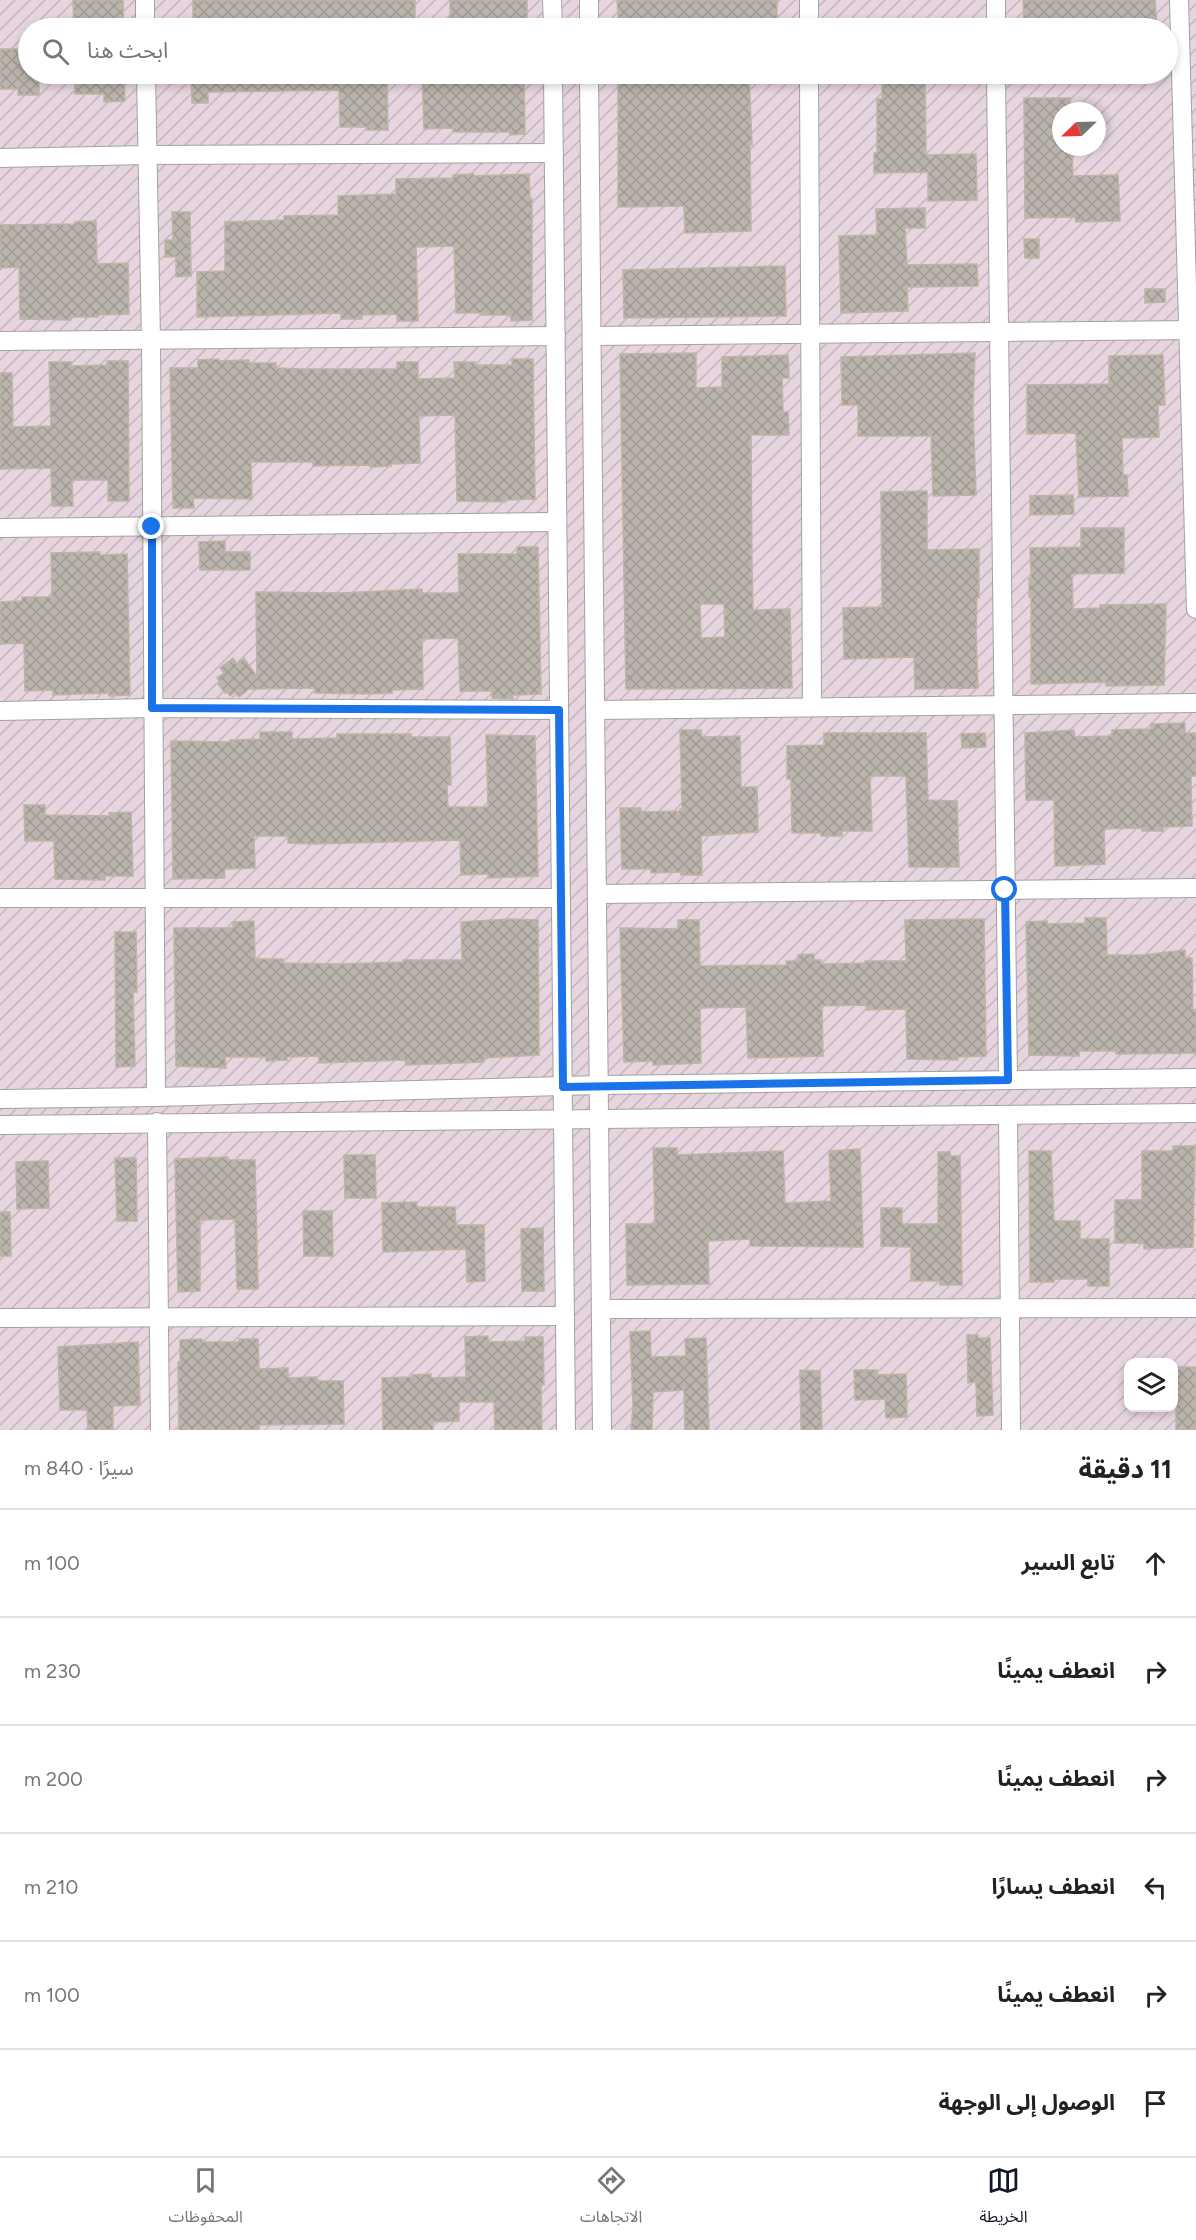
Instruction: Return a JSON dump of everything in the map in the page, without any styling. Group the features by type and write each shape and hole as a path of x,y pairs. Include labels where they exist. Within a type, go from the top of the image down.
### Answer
{"street":[{"path":"145,0 145,18"},
{"path":"552,0 553,18"},
{"path":"589,0 589,18"},
{"path":"809,0 809,18"},
{"path":"996,0 996,18"},
{"path":"1179,0 1192,330 1196,609"},
{"path":"146,84 151,340 156,1097"},
{"path":"553,84 566,1430"},
{"path":"589,84 602,1430"},
{"path":"809,84 812,707"},
{"path":"996,84 1008,1080"},
{"path":"0,158 554,153"},
{"path":"592,336 1192,330"},
{"path":"0,341 556,336"},
{"path":"0,528 557,522"},
{"path":"595,710 1196,703"},
{"path":"0,711 152,708 559,710"},
{"path":"597,894 1196,888"},
{"path":"0,898 154,896 561,898"},
{"path":"0,1099 599,1085 1196,1078"},
{"path":"0,1125 1196,1113"},
{"path":"1008,1115 1011,1430"},
{"path":"157,1122 160,1430"},
{"path":"601,1309 1196,1308"},
{"path":"0,1318 565,1316"}],"shaded area":[{"path":"0,0 1196,0 1196,1430 0,1430"}],"building":[{"path":"73,0 123,0 124,18 74,18"},
{"path":"193,0 415,0 415,18 193,18"},
{"path":"450,0 527,0 527,18 450,18"},
{"path":"617,0 777,0 777,18 618,18"},
{"path":"1023,0 1155,0 1156,18 1024,18"},
{"path":"0,49 18,49 18,84 39,84 39,95 18,95 18,89 0,89"},
{"path":"75,84 124,84 125,101 104,102 104,94 75,94"},
{"path":"191,84 387,84 388,130 340,127 339,90 208,92 208,103 192,103"},
{"path":"422,84 524,84 525,134 453,132 453,128 424,129"},
{"path":"618,84 749,84 752,145 750,145 751,231 685,233 684,206 618,207"},
{"path":"882,84 925,84 926,155 976,154 977,200 928,201 928,172 874,173 874,153 877,153 877,99 882,99"},
{"path":"1024,98 1070,98 1070,102 1052,102 1052,156 1072,156 1073,176 1118,175 1120,221 1076,222 1075,217 1025,218"},
{"path":"474,174 474,176 529,174 530,199 532,199 532,320 511,321 511,315 456,313 454,246 416,247 418,321 397,321 397,314 362,315 362,319 341,319 341,313 197,317 197,272 225,271 225,222 284,220 284,216 338,215 338,196 396,194 396,179 453,178 453,175"},
{"path":"925,208 925,228 905,228 907,265 977,264 978,286 907,287 908,311 841,313 839,236 877,235 876,209"},
{"path":"172,212 190,212 191,276 176,277 176,257 165,257 165,240 173,240"},
{"path":"96,221 97,264 128,263 129,314 71,317 71,320 20,319 19,267 0,268 0,225 75,224 75,222"},
{"path":"1024,239 1039,239 1039,258 1025,258"},
{"path":"785,266 786,316 624,318 623,270"},
{"path":"1145,289 1165,289 1165,302 1145,303"},
{"path":"696,353 696,388 722,387 722,357 788,355 789,378 782,378 783,412 788,412 789,435 751,435 752,571 753,610 790,609 792,688 626,689 620,354","holes":["700,604 724,604 725,637 701,638"]},
{"path":"975,353 973,409 976,495 933,496 931,436 858,436 858,405 842,405 841,357"},
{"path":"1163,355 1165,405 1158,405 1159,437 1122,438 1123,475 1127,475 1128,496 1079,497 1076,433 1027,434 1027,385 1109,384 1109,356"},
{"path":"219,359 219,361 249,360 249,363 276,363 276,368 303,369 397,369 397,362 418,362 418,379 455,378 454,362 475,362 475,365 512,365 512,359 533,359 535,499 506,500 506,502 457,501 455,415 419,416 420,463 370,467 370,465 313,466 313,462 251,462 252,499 193,498 194,508 173,508 170,368 198,368 198,360"},
{"path":"107,361 128,361 129,501 108,501 108,480 72,480 73,506 52,506 51,468 0,469 0,373 12,373 13,427 51,426 49,362 71,362 71,366 107,365"},
{"path":"927,491 927,550 979,549 976,631 978,688 915,689 914,657 844,659 843,608 882,607 881,492"},
{"path":"1073,495 1074,514 1030,515 1030,496"},
{"path":"1081,528 1124,528 1124,573 1072,574 1073,609 1100,608 1100,605 1166,604 1164,685 1106,686 1106,682 1031,684 1030,548 1081,547"},
{"path":"225,541 225,552 250,552 250,570 200,570 199,542"},
{"path":"517,547 538,547 541,694 513,695 513,699 492,698 492,691 460,691 458,638 422,639 423,689 392,690 392,693 371,694 315,693 315,688 249,689 239,697 235,692 230,696 227,692 225,693 218,684 220,682 217,678 224,673 220,668 233,658 237,664 244,658 257,677 256,592 342,593 422,589 422,593 459,593 458,554 517,554"},
{"path":"100,552 100,555 127,554 130,695 109,696 109,693 53,695 53,690 25,691 24,643 0,644 0,602 22,601 22,597 52,597 51,553"},
{"path":"1185,723 1185,733 1196,733 1196,776 1191,776 1192,826 1163,827 1163,831 1142,831 1142,828 1104,829 1105,864 1055,866 1054,800 1026,800 1025,733 1074,730 1075,737 1112,736 1112,730 1151,729 1151,724"},
{"path":"680,730 701,730 702,737 740,736 741,787 757,787 758,832 701,836 702,875 681,875 681,872 651,873 651,869 622,869 620,808 641,808 641,812 680,811 682,809"},
{"path":"260,732 292,732 292,739 337,738 337,734 411,734 411,737 450,737 451,785 447,785 448,807 488,807 486,735 535,736 538,876 488,878 488,874 461,875 460,840 316,844 288,843 288,836 254,836 255,868 224,869 225,878 173,879 171,741 230,742 230,740 260,739"},
{"path":"824,733 926,733 928,800 957,801 959,867 909,867 906,776 870,776 872,831 842,831 842,836 792,833 791,779 787,779 787,746 824,745"},
{"path":"985,733 986,747 962,748 961,734"},
{"path":"24,805 45,805 45,815 110,816 109,813 131,812 133,876 105,876 105,880 55,879 54,841 25,841"},
{"path":"1085,918 1106,918 1107,955 1142,955 1185,950 1185,958 1192,958 1193,1010 1196,1010 1196,1053 1116,1054 1116,1051 1079,1051 1079,1056 1029,1055 1026,922 1085,923"},
{"path":"984,919 986,1056 958,1057 958,1060 907,1059 906,1009 866,1010 866,1005 822,1006 823,1056 748,1058 746,1007 700,1008 701,1063 653,1065 653,1061 624,1062 620,928 678,929 678,920 699,920 700,966 787,965 786,961 798,961 798,955 814,954 814,960 821,960 821,964 906,961 905,920"},
{"path":"538,920 539,1055 484,1058 484,1062 406,1065 405,1060 319,1063 319,1056 287,1057 287,1060 266,1061 266,1057 225,1057 226,1068 176,1066 174,928 233,928 233,922 254,921 255,959 283,959 283,963 339,964 403,962 403,960 462,960 461,922"},
{"path":"115,932 136,932 137,992 133,992 135,1066 116,1067"},
{"path":"1173,1146 1195,1146 1193,1247 1144,1249 1144,1243 1115,1243 1115,1200 1142,1200 1142,1151 1173,1151"},
{"path":"653,1148 677,1148 677,1155 783,1151 785,1203 831,1201 829,1151 860,1149 863,1247 750,1246 750,1239 708,1241 709,1284 627,1285 626,1224 655,1224"},
{"path":"1029,1151 1051,1151 1054,1221 1080,1221 1080,1239 1109,1239 1109,1286 1088,1286 1088,1279 1030,1282"},
{"path":"938,1152 950,1152 950,1156 960,1156 962,1285 940,1285 940,1281 911,1281 911,1247 881,1246 881,1208 902,1208 902,1224 938,1224"},
{"path":"344,1155 375,1155 376,1198 345,1198"},
{"path":"228,1157 228,1160 255,1160 258,1289 237,1289 235,1219 200,1220 200,1291 178,1292 175,1159"},
{"path":"115,1158 136,1158 137,1221 117,1221"},
{"path":"48,1161 49,1208 17,1209 16,1162"},
{"path":"417,1202 417,1207 455,1207 456,1225 484,1225 485,1281 467,1282 466,1249 383,1252 382,1203"},
{"path":"303,1211 332,1211 333,1256 304,1256"},
{"path":"0,1212 10,1212 11,1256 0,1256"},
{"path":"543,1228 544,1291 522,1291 521,1229"},
{"path":"650,1331 651,1357 686,1356 685,1339 706,1338 709,1430 685,1430 684,1390 653,1392 652,1430 631,1430 633,1405 630,1332"},
{"path":"967,1335 990,1338 993,1415 977,1416 976,1382 968,1383"},
{"path":"488,1336 488,1342 525,1341 525,1337 543,1337 542,1430 495,1430 494,1402 459,1402 459,1421 433,1422 433,1430 383,1430 382,1378 431,1374 431,1378 466,1377 465,1337"},
{"path":"202,1339 202,1342 239,1342 239,1339 258,1339 259,1369 288,1368 288,1378 317,1377 318,1381 343,1381 344,1424 259,1425 259,1430 179,1430 180,1340"},
{"path":"138,1342 140,1405 113,1406 113,1430 88,1430 87,1410 60,1410 58,1347"},
{"path":"1178,1367 1196,1367 1196,1430 1176,1430"},
{"path":"800,1370 820,1371 822,1430 801,1430"},
{"path":"854,1370 877,1370 877,1375 906,1374 907,1417 886,1418 885,1399 855,1400"}],"route":[{"path":"152,527 152,708 559,710 563,1087 1008,1080 1005,890"}]}
